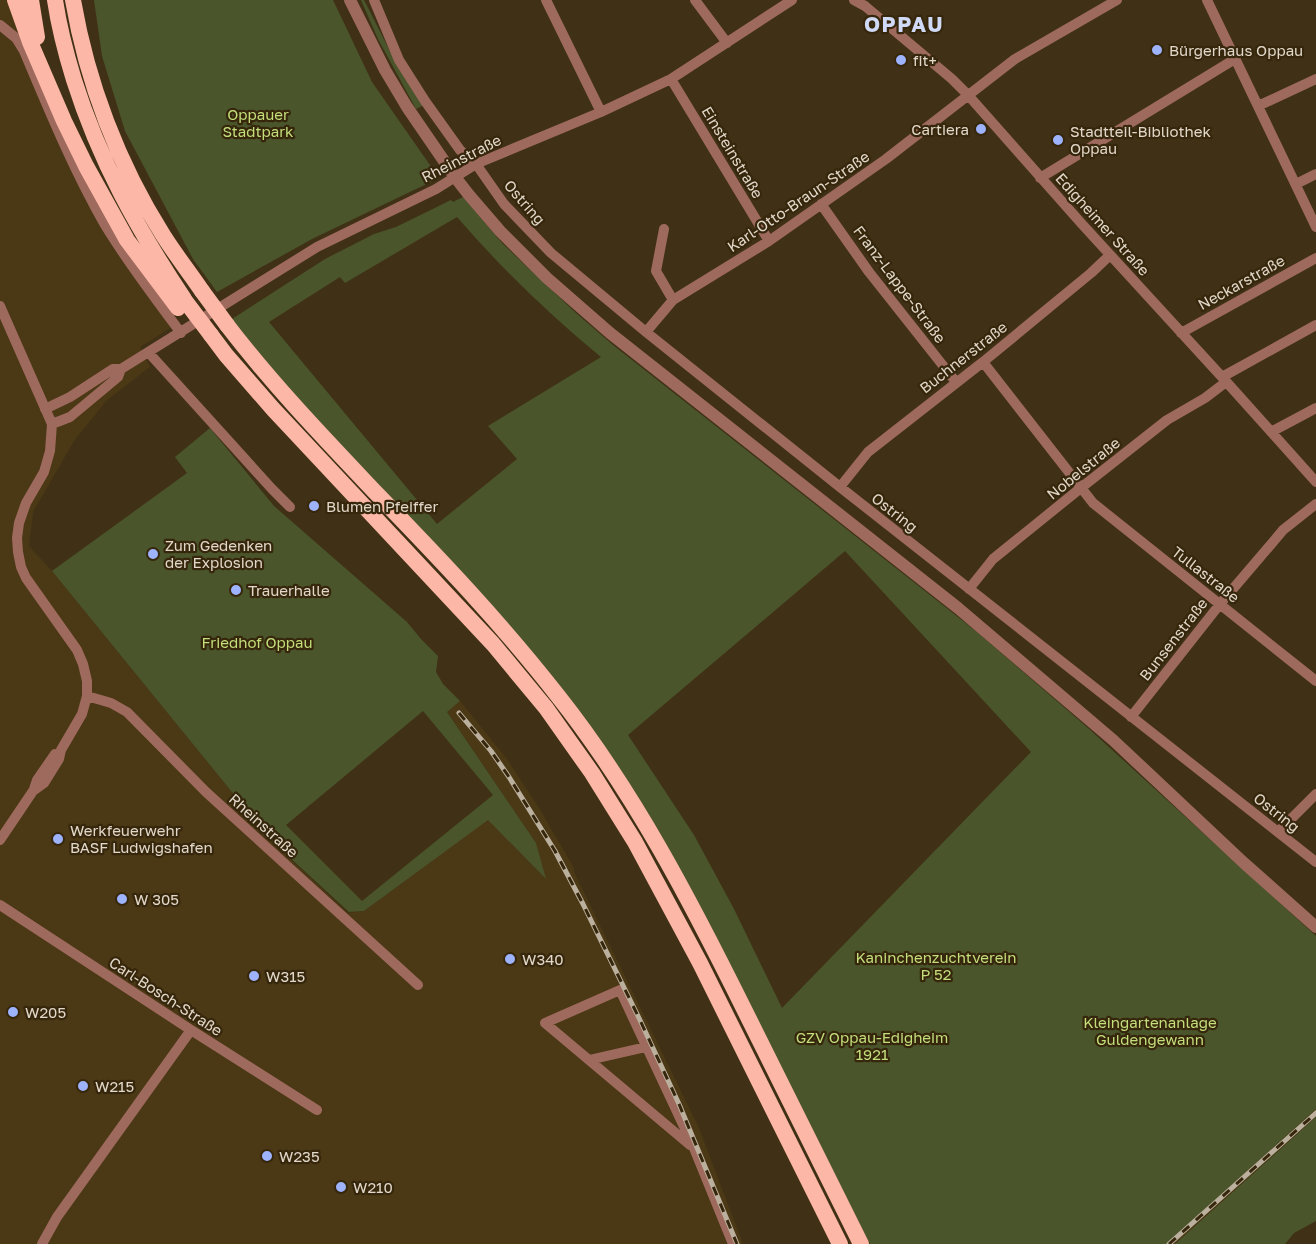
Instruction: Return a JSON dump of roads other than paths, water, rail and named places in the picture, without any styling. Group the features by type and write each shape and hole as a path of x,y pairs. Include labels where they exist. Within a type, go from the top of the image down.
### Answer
{"highway":[{"path":"15,0 30,42 64,121 127,240 207,337 493,644 546,708 592,773 635,842 700,963 840,1244"},
{"path":"55,0 57,18 68,59 91,130 126,205 182,305"},
{"path":"73,0 95,86 123,160 162,234 249,354 305,418 506,632 560,697 607,762 650,831 718,956 861,1244"},
{"path":"30,3 44,71"}],"street":[{"path":"350,0 390,79 455,177 500,231 547,278 578,306 958,608 1113,740 1316,927"},
{"name":"Ostring","path":"374,0 399,60 460,150 476,164 504,204 551,253 840,488 1316,862"},
{"path":"546,0 601,112"},
{"path":"695,0 727,43"},
{"name":"Rheinstraße","path":"45,409 70,397 113,369 121,369 149,353 317,247 436,189 476,164 601,112 671,79 792,0"},
{"name":"Edigheimer Straße","path":"854,0 865,6 968,95 1040,178 1316,482"},
{"name":"Karl-Otto-Braun-Straße","path":"646,332 673,300 769,241 886,159 1015,59 1100,4 1117,0"},
{"path":"1207,0 1316,227"},
{"path":"0,25 16,38 24,51 59,135 88,194 124,255 181,333"},
{"path":"1040,178 1235,59"},
{"name":"Einsteinstraße","path":"671,79 769,241"},
{"path":"1258,106 1316,80"},
{"path":"1296,184 1316,174"},
{"name":"Franz-Lappe-Straße","path":"821,204 869,272 956,382"},
{"path":"664,229 656,272 673,300"},
{"name":"Buchnerstraße","path":"840,488 868,452 983,362 1110,255"},
{"name":"Neckarstraße","path":"1181,333 1316,258"},
{"path":"0,306 52,424 50,451 44,472 18,522 18,552 21,567 26,578 77,650 87,681 87,696 82,714 0,840"},
{"name":"Nobelstraße","path":"969,589 993,559 1167,420 1205,398 1224,379 1316,325"},
{"path":"149,353 290,507"},
{"name":"Tullastraße","path":"983,362 1094,503 1316,681"},
{"name":"Rheinstraße","path":"52,424 70,417 79,410 118,377 121,369"},
{"path":"1271,432 1316,408"},
{"name":"Bunsenstraße","path":"1131,717 1220,604 1283,530 1316,504"},
{"name":"Rheinstraße","path":"87,696 111,703 127,712 206,792 418,985"},
{"path":"1278,832 1316,794"},
{"name":"Carl-Bosch-Straße","path":"0,904 190,1030 317,1110"},
{"path":"694,1148 545,1023 620,990 694,1148 733,1244"},
{"path":"42,1244 57,1217 190,1030"},
{"path":"589,1060 646,1047"}],"railway":[{"path":"459,713 491,751 509,777 555,851 583,904 679,1104 737,1244"},
{"path":"1169,1244 1316,1113"}],"place":[{"name":"Bürgerhaus Oppau","path":"1157,50"},
{"name":"fit+","path":"901,60"},
{"name":"Cartiera","path":"981,129"},
{"name":"Stadtteil-Bibliothek Oppau","path":"1058,140"},
{"name":"Blumen Pfeiffer","path":"314,506"},
{"name":"Zum Gedenken der Explosion","path":"153,554"},
{"name":"Trauerhalle","path":"236,590"},
{"name":"Werkfeuerwehr BASF Ludwigshafen","path":"58,839"},
{"name":"W 305","path":"122,899"},
{"name":"W340","path":"510,959"},
{"name":"W315","path":"254,976"},
{"name":"W205","path":"13,1012"},
{"name":"W215","path":"83,1086"},
{"name":"W235","path":"267,1156"},
{"name":"W210","path":"341,1187"}],"district":[{"name":"OPPAU","path":"904,24"}],"park label":[{"name":"Oppauer Stadtpark","path":"258,122"},
{"name":"Friedhof Oppau","path":"257,642"},
{"name":"Kaninchenzuchtverein P 52","path":"936,966"},
{"name":"Kleingartenanlage Guldengewann","path":"1150,1030"},
{"name":"GZV Oppau-Edigheim 1921","path":"872,1046"}]}
